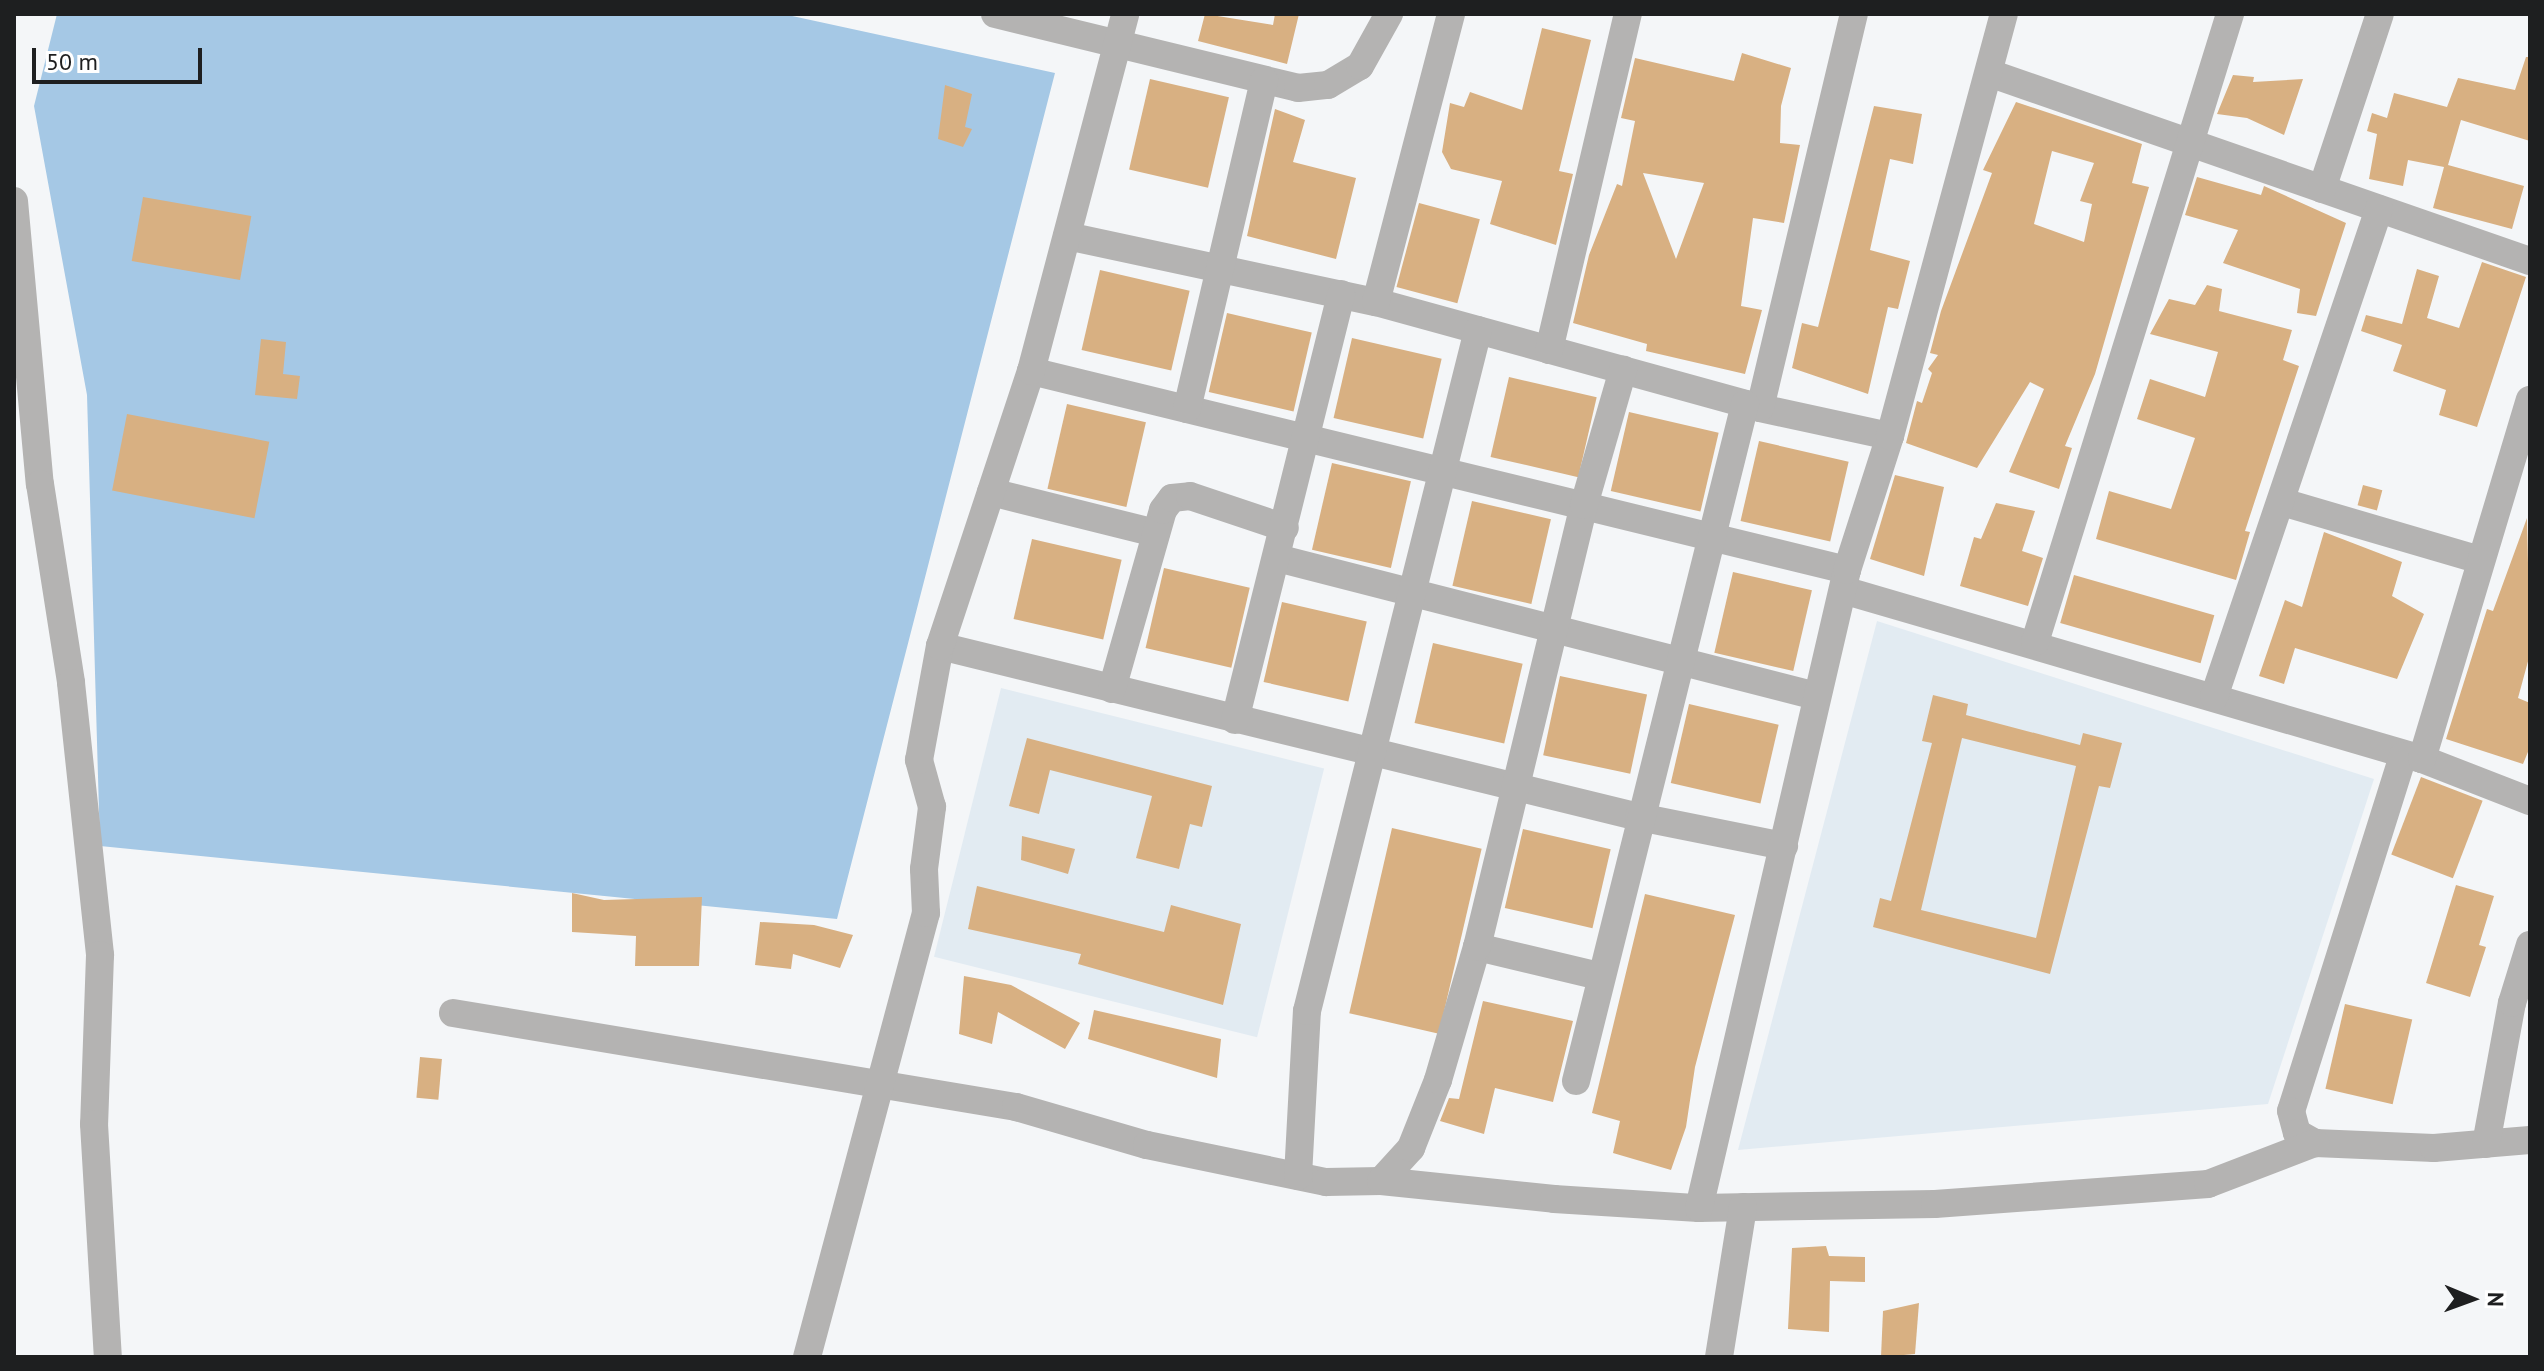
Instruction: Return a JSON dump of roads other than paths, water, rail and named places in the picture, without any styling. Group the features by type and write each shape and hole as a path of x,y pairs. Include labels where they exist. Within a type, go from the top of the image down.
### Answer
{"street":[{"path":"995,14 1298,88 1328,85 1360,66 1389,14"},
{"path":"807,1357 926,913 924,869 932,807 919,760 940,646 1031,371 1125,14"},
{"path":"1376,302 1451,14"},
{"path":"1549,350 1628,14"},
{"path":"1576,1081 1639,817 1753,406 1854,14"},
{"path":"1699,1208 1845,580 1890,436 1992,74 2004,14"},
{"path":"2035,642 2187,142 2230,14"},
{"path":"2322,189 2380,14"},
{"path":"1992,74 2530,261"},
{"path":"1187,409 1264,80"},
{"path":"14,201 40,484 71,683 100,955 94,1124 108,1357"},
{"path":"2214,697 2379,209"},
{"path":"1067,236 1376,302 1753,406 1890,436"},
{"path":"1235,720 1308,438 1341,294"},
{"path":"1298,1176 1307,1011 1445,472 1478,330"},
{"path":"1381,1181 1411,1148 1425,1116 1477,947 1518,788 1584,505 1623,370"},
{"path":"1031,371 1715,537 2035,642 2412,757 2530,801"},
{"path":"2315,1143 2297,1133 2291,1111 2480,560 2530,400"},
{"path":"991,492 1156,533"},
{"path":"1112,689 1156,533 1172,498 1190,496 1285,528"},
{"path":"2282,502 2480,560"},
{"path":"1277,558 1816,696"},
{"path":"940,646 1639,817 1784,846"},
{"path":"2486,1144 2512,1003 2530,945"},
{"path":"1477,947 1599,976"},
{"path":"453,1013 1016,1107 1147,1145 1298,1176 1699,1208 1935,1204 2208,1184 2315,1143 2434,1148 2530,1140"},
{"path":"1719,1357 1743,1207"}]}
